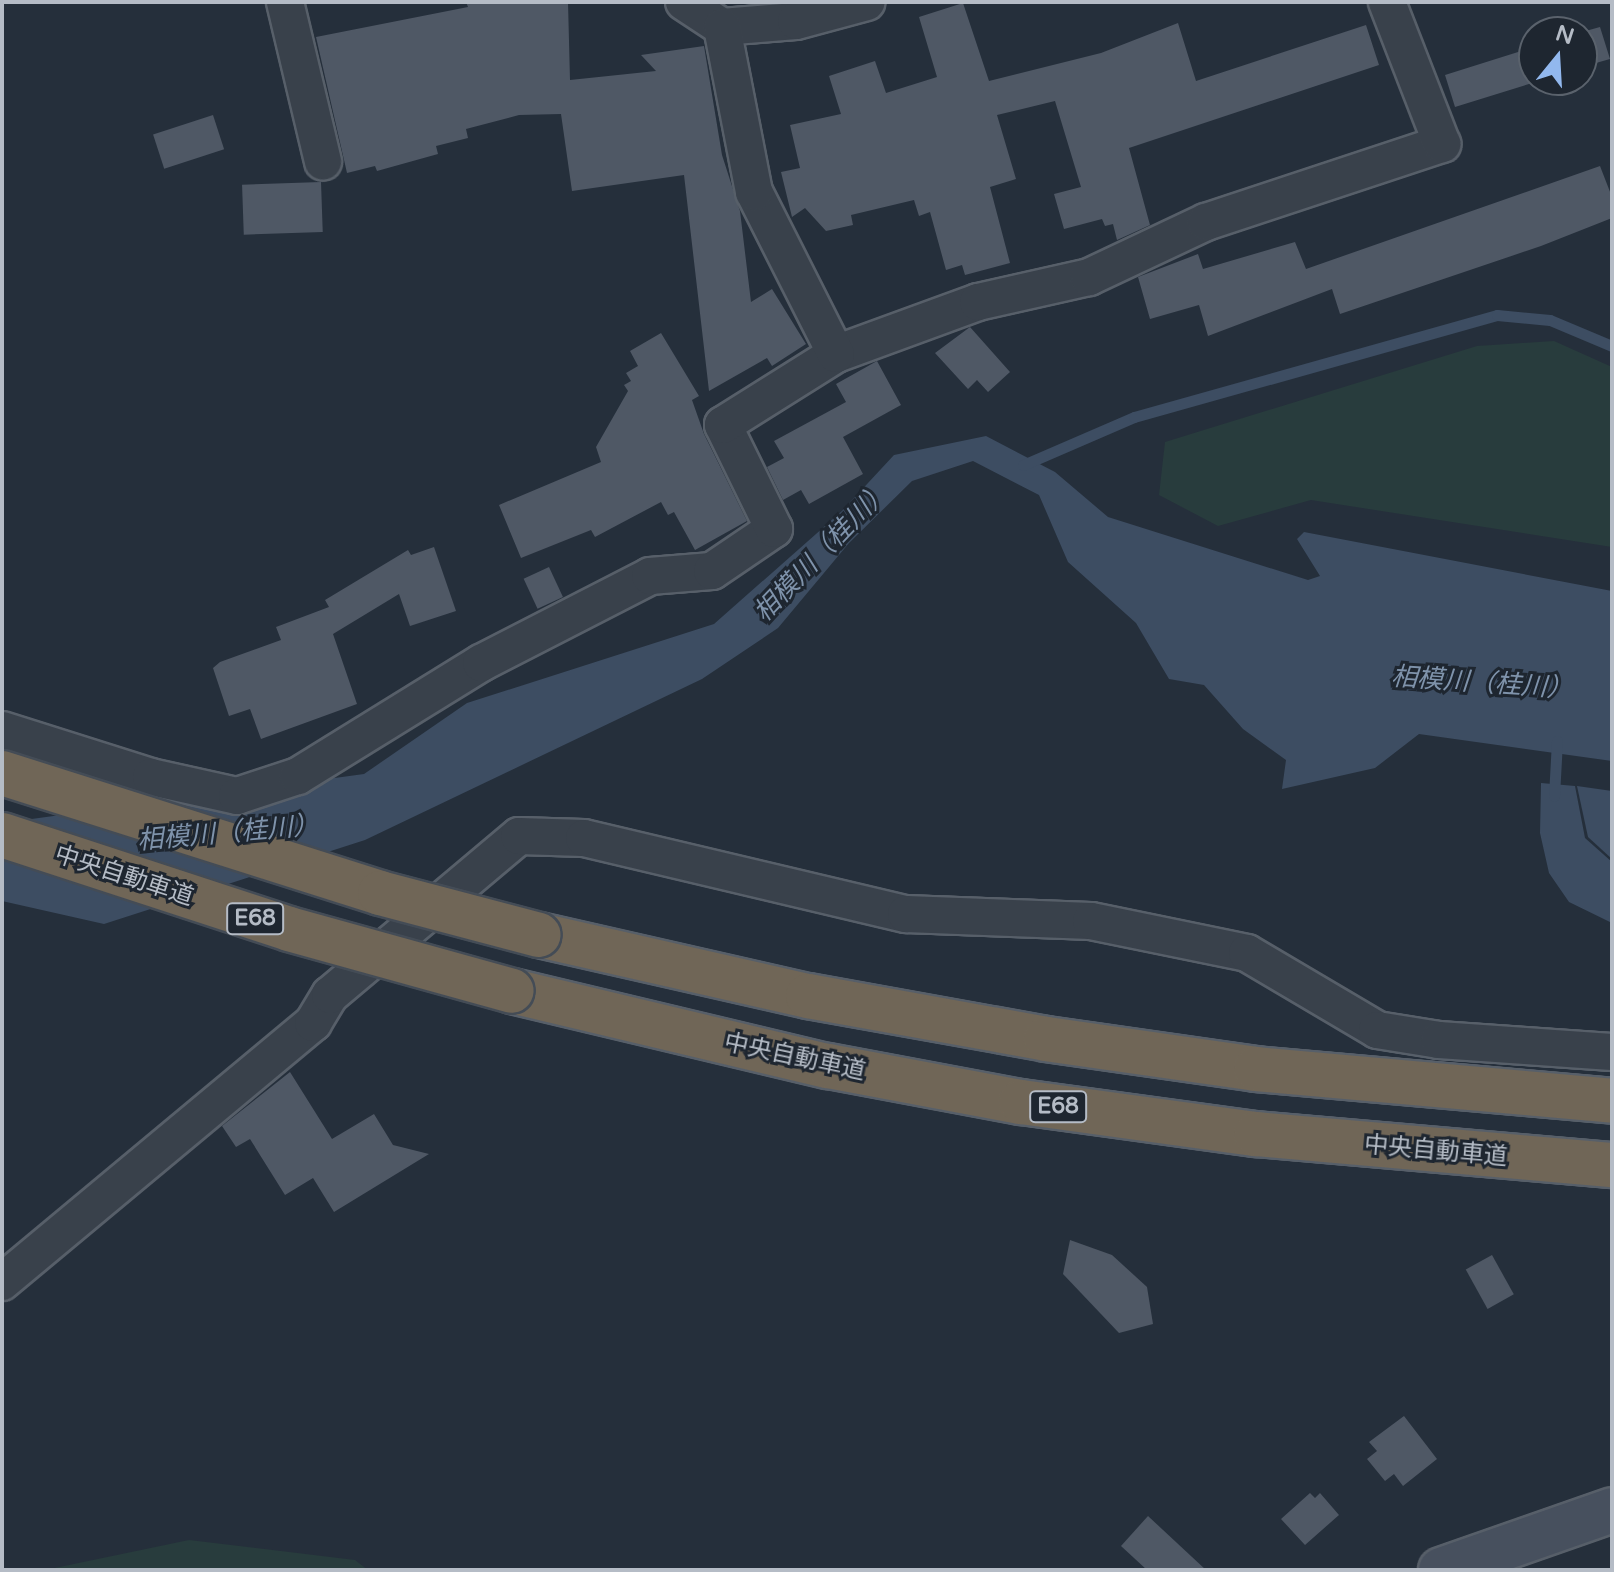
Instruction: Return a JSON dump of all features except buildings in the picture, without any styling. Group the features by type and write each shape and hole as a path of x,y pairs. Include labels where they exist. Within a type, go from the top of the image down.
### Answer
{"highway":[{"name":"E68","path":"2,773 380,893 539,935 808,996 1046,1039 1304,1075 1612,1101"},
{"name":"中央自動車道","path":"2,835 289,929 512,991 828,1066 1021,1102 1256,1134 1612,1165"}],"main road":[{"path":"1441,1570 1612,1510"}],"street":[{"path":"285,2 323,162"},
{"path":"684,2 722,27 796,21 867,2"},
{"path":"2,730 151,777 237,796 298,776 481,663 650,576 712,571 774,529 723,425 836,354 978,302 1089,277 1206,222 1442,144 1387,2"},
{"path":"722,27 754,192 836,354"},
{"path":"2,781 151,777"},
{"path":"2,1282 313,1023 330,995 519,836 584,838 906,914 1091,921 1247,953 1377,1030 1439,1040 1612,1052"}],"green space":[{"path":"1554,341 1612,367 1612,547 1311,500 1218,526 1159,495 1165,442 1477,346"},
{"path":"189,1540 355,1560 368,1570 45,1570"}],"water":[{"name":"相模川（桂川）","path":"986,436 1055,472 1108,517 1308,580 1320,576 1297,539 1304,532 1612,591 1612,761 1419,734 1375,768 1282,789 1286,760 1243,729 1204,685 1169,679 1136,623 1068,562 1039,495 973,461 912,481 849,543 778,628 702,679 365,840 104,924 2,901 2,823 364,774 467,703 714,624 842,511 894,455"},
{"path":"1541,783 1575,786 1585,838 1612,862 1612,923 1569,902 1549,873 1540,833"},
{"path":"1577,786 1612,791 1612,859 1588,837"}],"waterway":[{"path":"1023,465 1134,417 1497,315 1550,320 1612,346"},
{"path":"1554,796 1557,741"}]}
